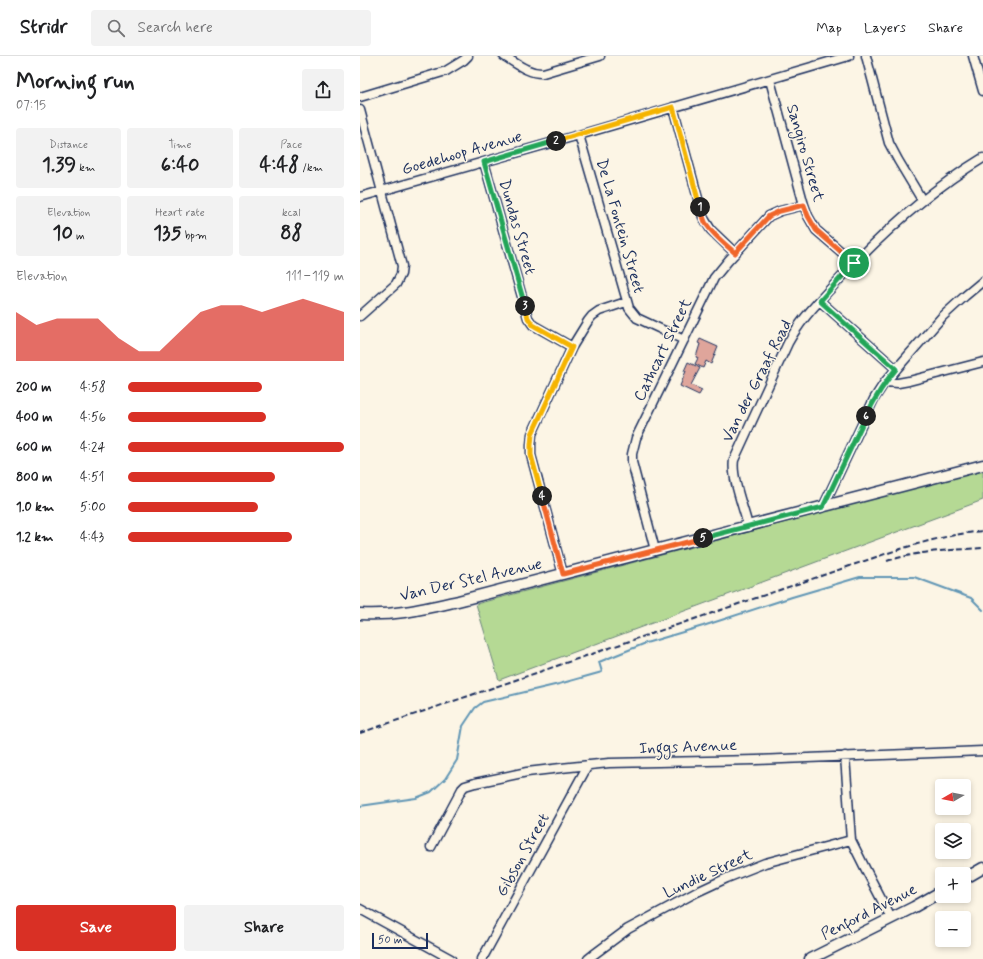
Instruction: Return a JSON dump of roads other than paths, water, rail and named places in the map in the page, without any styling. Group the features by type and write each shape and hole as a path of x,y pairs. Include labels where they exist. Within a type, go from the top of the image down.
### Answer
{"street":[{"path":"360,97 446,71 468,56"},
{"path":"504,56 529,71 543,73 600,56"},
{"name":"Goedehoop Avenue","path":"360,197 849,56"},
{"path":"866,56 889,143 922,200"},
{"path":"973,56 983,91"},
{"name":"Sangiro Street","path":"770,80 808,216 816,230 854,263"},
{"path":"673,107 703,217 711,230 735,253"},
{"path":"360,110 402,266 401,274 396,284 360,316"},
{"name":"De La Fontein Street","path":"579,135 628,308 637,318 684,340"},
{"name":"Van der Graaf Road","path":"748,526 735,477 733,467 734,460 788,343 798,326 854,263 882,236 922,200 983,158"},
{"name":"Dundas Street","path":"484,162 528,318 533,325 572,347"},
{"name":"Cathcart Street","path":"655,550 632,462 632,454 636,438 714,278 769,216 780,211 804,205"},
{"path":"823,507 872,404 885,382 942,317 964,296 983,281"},
{"path":"820,301 896,369"},
{"path":"563,574 531,455 532,434 572,347 588,321 592,316 600,311 626,302"},
{"path":"885,382 898,383 909,381 983,362"},
{"name":"Van Der Stel Avenue","path":"360,614 386,614 417,611 983,465"},
{"name":"Inggs Avenue","path":"431,847 460,792 465,786 528,772 609,763 740,760 983,750"},
{"path":"845,756 851,840 864,868 891,918"},
{"name":"Gibson Street","path":"482,959 588,765"},
{"name":"Lundie Street","path":"588,959 628,929 697,892 727,878 765,863 851,840"},
{"path":"971,875 983,868"},
{"name":"Penford Avenue","path":"815,958 935,895"},
{"path":"360,909 451,959"}],"waterway":[{"path":"360,806 416,798 431,792 445,779 457,760 463,726 475,708 483,702 602,672 599,662 646,643 792,597 860,577 914,577 971,598 983,610"}],"railway":[{"path":"360,733 888,553 935,539 983,531"},
{"path":"887,561 923,553 983,548"}]}
